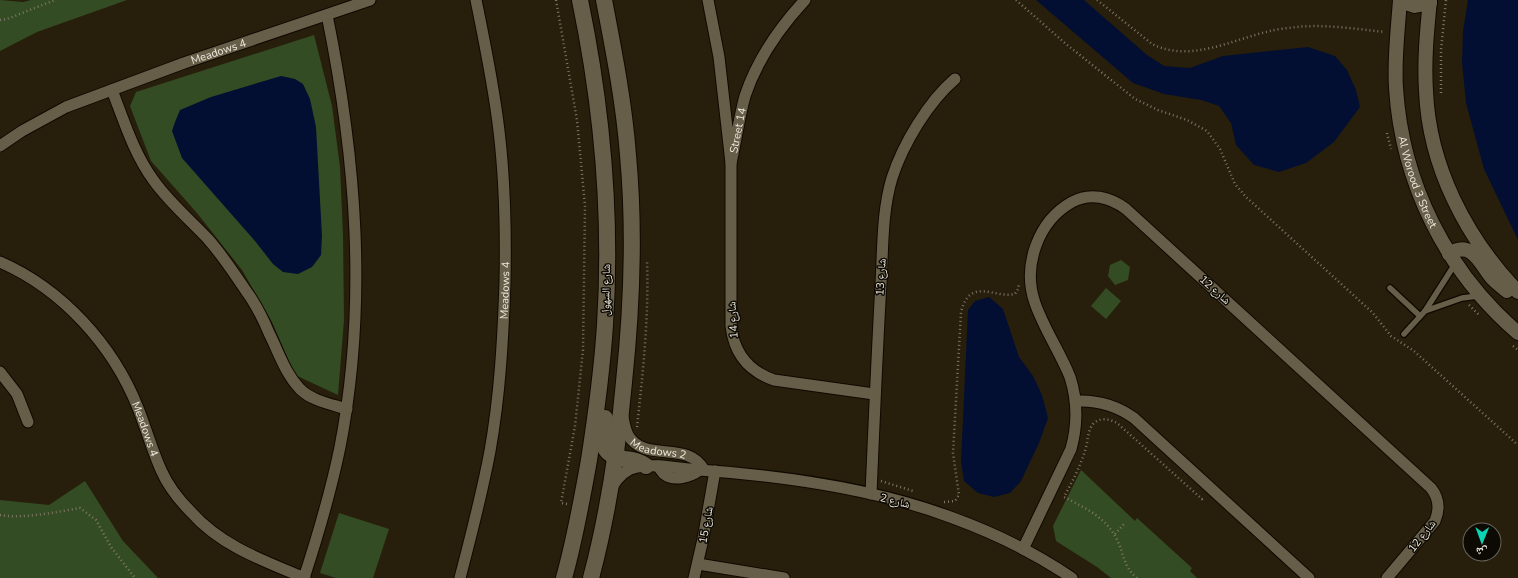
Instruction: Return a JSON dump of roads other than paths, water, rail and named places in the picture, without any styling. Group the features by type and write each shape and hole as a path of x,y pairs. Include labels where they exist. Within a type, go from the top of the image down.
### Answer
{"main road":[{"name":"شارع السهول","path":"564,578 580,507 593,430 605,325 606,246 604,175 594,76 580,0"},
{"path":"591,578 605,517 621,412 632,291 631,201 624,111 604,0"},
{"path":"605,325 607,379 603,440 606,451 614,458 636,461 652,466"}],"street":[{"name":"Meadows 4","path":"0,146 22,131 66,107 198,58 370,0"},
{"name":"Meadows 4","path":"460,578 475,523 490,451 500,378 503,342 506,234 502,166 495,98 476,0"},
{"name":"Street 14","path":"708,0 720,62 731,163"},
{"name":"Street 14","path":"731,163 745,98 755,72 777,35 805,0"},
{"path":"1400,1 1415,6 1430,2 1425,59 1426,93 1430,126 1438,159 1449,189 1463,218 1479,244 1518,292"},
{"name":"Al Worood 3 Street","path":"1400,1 1396,33 1396,88 1400,122 1407,157 1418,191 1428,216 1452,259 1480,296 1502,320 1518,333"},
{"name":"Meadows 4","path":"0,262 43,286 72,311 99,340 121,372 138,407 162,471 175,493 191,513 210,530 231,545 254,557 304,578 331,490 347,409 352,368 357,297 355,214 347,130 340,82 327,15"},
{"name":"شارع 13","path":"871,494 874,394 888,194 900,157 910,137 937,97 955,79"},
{"path":"112,90 133,142 154,181 209,241 232,270 255,307 291,379 314,399 347,409"},
{"name":"شارع 14","path":"731,163 731,326 734,344 738,353 750,367 765,377 774,380 874,394"},
{"name":"شارع 12","path":"1023,549 1071,449 1076,425 1076,401 1070,378 1035,303 1032,292 1031,270 1038,242 1051,218 1059,210 1075,200 1088,197 1102,197 1110,199 1126,209 1431,488 1438,504 1435,521 1388,578"},
{"path":"1452,259 1455,250 1462,249 1469,251 1500,285 1518,297"},
{"path":"0,372 17,394 28,422"},
{"path":"1076,401 1096,402 1116,407 1134,418 1309,578"},
{"name":"Meadows 2","path":"621,412 626,430 632,440 640,446 653,450 689,455 698,461 706,470 688,477 670,477 652,466"},
{"path":"610,489 616,480 626,471 637,467 652,466 653,450"},
{"name":"شارع 2","path":"706,470 808,482 871,494 911,504 988,532 1023,549 1072,578"},
{"name":"شارع 15","path":"694,578 698,564 706,470"},
{"path":"698,564 784,578"}],"lane":[{"path":"1404,334 1425,311 1452,259"},
{"path":"1390,288 1420,316"},
{"path":"1425,311 1462,298 1480,296"}],"water":[{"path":"1036,0 1084,0 1147,55 1164,66 1190,68 1223,56 1308,47 1335,56 1347,70 1356,90 1360,107 1334,142 1306,163 1279,172 1254,165 1236,145 1231,123 1219,106 1201,100 1164,94 1133,83"},
{"path":"1468,0 1518,0 1518,240 1484,169 1466,103 1462,63 1463,31"},
{"path":"281,76 295,79 303,84 310,99 316,127 322,236 321,255 312,267 298,274 283,272 273,264 255,241 182,158 172,131 180,110 211,97"},
{"path":"989,297 1003,309 1019,357 1033,376 1042,395 1048,418 1039,443 1021,481 1010,493 994,497 978,493 964,481 961,462 968,310 975,301"}]}
